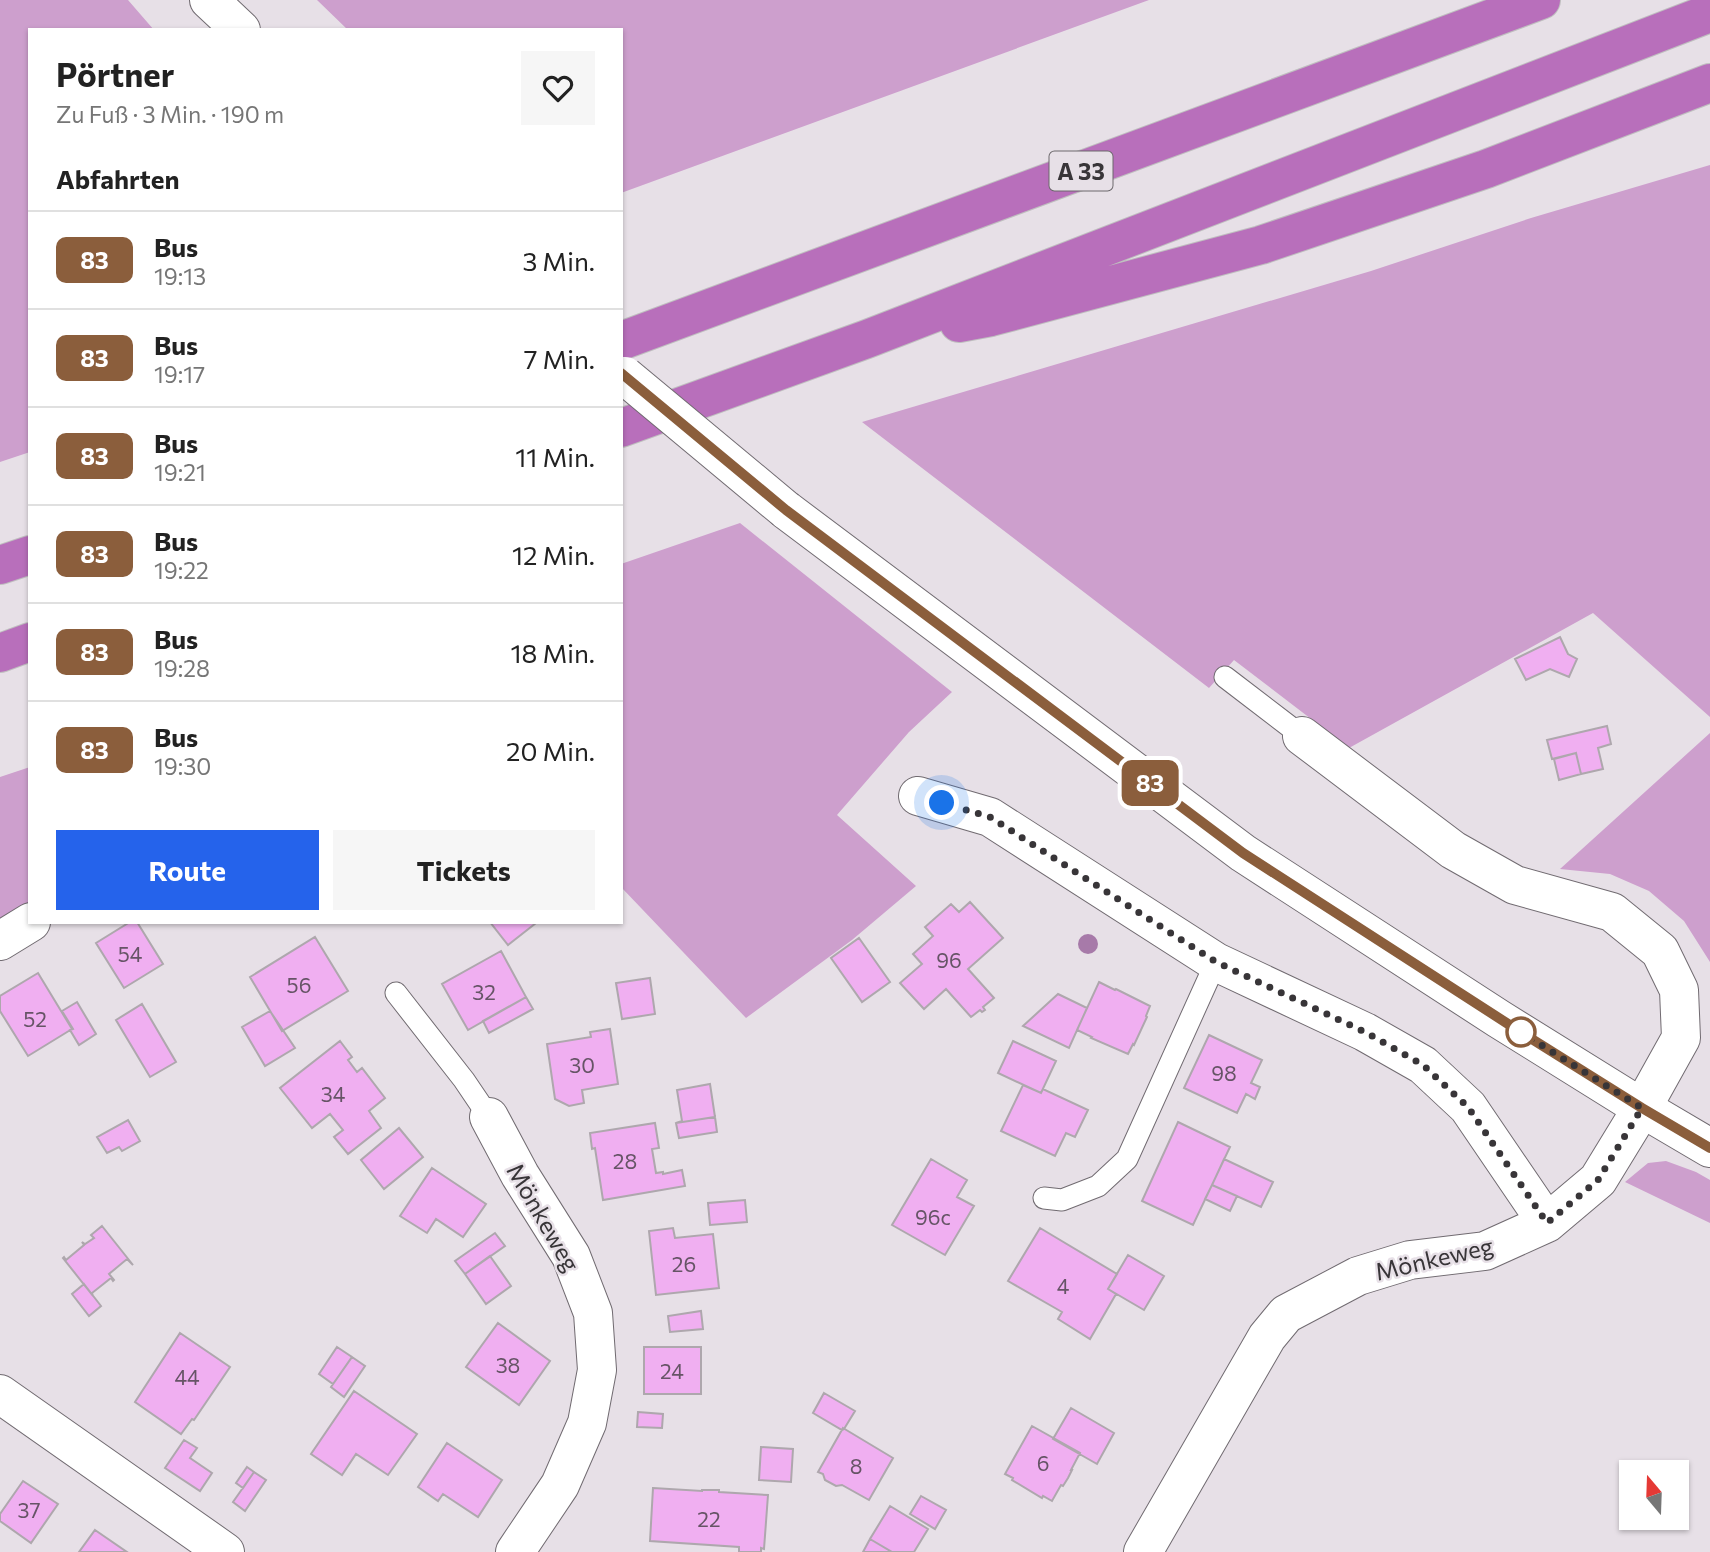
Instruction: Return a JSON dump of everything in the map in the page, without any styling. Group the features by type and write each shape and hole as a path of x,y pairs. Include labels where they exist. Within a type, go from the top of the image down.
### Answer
{"highway":[{"name":"A 33","path":"623,340 1541,0"},
{"path":"623,427 867,339 1710,13"},
{"path":"867,339 992,317 1261,245 1486,169 1710,83"},
{"path":"0,565 28,556"},
{"path":"0,653 28,643"}],"street":[{"path":"209,0 239,28"},
{"path":"623,375 786,510 1243,853 1499,1018 1710,1148"},
{"name":"Mönkeweg","path":"1143,1552 1267,1337 1286,1314 1358,1276 1410,1260 1485,1251 1547,1223 1598,1180 1681,1038 1679,990 1660,951 1612,912 1516,885 1453,850 1302,736"},
{"path":"918,796 990,817 1216,962 1365,1032 1423,1065 1468,1107 1547,1223"},
{"path":"0,941 28,924"},
{"name":"Mönkeweg","path":"489,1117 520,1175 571,1256 593,1313 597,1370 587,1423 560,1485 515,1552"},
{"path":"0,1394 225,1552"}],"lane":[{"path":"1225,677 1302,736"},
{"path":"1044,1198 1062,1200 1098,1186 1127,1159 1216,962"},
{"path":"396,993 464,1080 489,1117"}],"shaded area":[{"path":"0,0 128,0 152,28 28,28 28,453 0,462"},
{"path":"317,0 1149,0 623,192 623,28 346,28"},
{"path":"1710,165 1710,717 1593,613 1349,748 1234,660 1209,688 862,422 1371,271 1531,218"},
{"path":"740,523 952,692 909,732 837,815 916,886 852,940 746,1018 623,889 623,563"},
{"path":"1710,733 1710,962 1684,921 1649,891 1610,874 1560,869"},
{"path":"28,768 28,907 0,924 0,777"},
{"path":"1666,1161 1710,1180 1710,1223 1625,1182 1648,1163"}],"building":[{"path":"1560,637 1568,654 1577,659 1569,677 1550,669 1526,680 1515,659"},
{"path":"1607,726 1611,744 1598,748 1603,769 1581,774 1576,753 1552,759 1547,740"},
{"path":"1576,753 1581,774 1559,780 1554,759"},
{"path":"970,902 1003,938 968,969 994,998 983,1007 985,1010 980,1010 971,1017 946,989 924,1009 900,983 922,964 913,954 933,936 925,927 951,904 959,912"},
{"path":"127,924 138,924 163,964 124,988 96,943"},
{"path":"492,924 535,924 508,945"},
{"path":"315,937 348,991 282,1031 250,977"},
{"path":"859,938 890,982 862,1002 831,958"},
{"path":"501,951 526,997 468,1030 442,984"},
{"path":"38,973 72,1029 28,1056 0,1011 0,996"},
{"path":"650,978 655,1014 622,1019 616,983"},
{"path":"1099,982 1150,1006 1128,1054 1077,1030"},
{"path":"1058,994 1087,1008 1069,1048 1023,1026"},
{"path":"526,997 533,1009 489,1033 483,1021"},
{"path":"77,1002 96,1034 79,1045 62,1011"},
{"path":"142,1004 176,1062 150,1077 116,1020"},
{"path":"270,1011 295,1048 265,1066 242,1027"},
{"path":"610,1029 618,1084 582,1090 584,1103 569,1106 555,1099 547,1044 591,1037 590,1032"},
{"path":"1209,1035 1262,1060 1251,1083 1260,1087 1255,1099 1246,1094 1237,1113 1184,1088"},
{"path":"340,1041 352,1057 348,1060 357,1072 362,1068 385,1098 369,1111 381,1128 348,1154 334,1137 343,1130 330,1114 312,1128 280,1088"},
{"path":"1013,1041 1056,1061 1041,1093 998,1073"},
{"path":"710,1084 715,1117 676,1123 682,1121 677,1090"},
{"path":"1023,1085 1041,1093 1043,1089 1088,1110 1075,1137 1066,1133 1055,1156 1001,1131"},
{"path":"715,1117 717,1132 679,1138 676,1123"},
{"path":"128,1120 140,1141 122,1151 119,1147 107,1153 97,1137"},
{"path":"1178,1122 1230,1147 1193,1225 1142,1201"},
{"path":"655,1123 659,1148 652,1149 656,1173 682,1170 685,1186 603,1200 590,1133"},
{"path":"399,1128 423,1157 384,1189 361,1160"},
{"path":"931,1159 967,1180 957,1197 974,1206 945,1255 892,1225"},
{"path":"1224,1159 1273,1182 1261,1207 1212,1185"},
{"path":"432,1168 486,1204 463,1237 436,1219 427,1233 400,1216"},
{"path":"1212,1185 1237,1196 1230,1211 1205,1199"},
{"path":"745,1200 747,1222 710,1225 708,1203"},
{"path":"102,1226 133,1265 127,1259 109,1274 114,1280 111,1278 92,1293 93,1296 63,1258 66,1260 84,1245 82,1242 85,1244 94,1238 91,1235"},
{"path":"673,1228 675,1238 713,1234 719,1288 656,1295 649,1231"},
{"path":"1040,1228 1117,1274 1108,1289 1116,1294 1090,1339 1058,1319 1062,1312 1008,1281"},
{"path":"495,1233 505,1246 465,1274 455,1261"},
{"path":"1128,1255 1164,1276 1144,1310 1108,1289"},
{"path":"490,1256 511,1286 486,1304 465,1274"},
{"path":"84,1284 101,1306 89,1316 72,1294"},
{"path":"701,1311 703,1329 670,1332 668,1316"},
{"path":"498,1323 550,1361 519,1405 466,1367"},
{"path":"180,1333 230,1367 194,1420 192,1419 181,1434 135,1402"},
{"path":"337,1347 352,1357 333,1384 319,1374"},
{"path":"644,1347 701,1347 701,1394 644,1394"},
{"path":"352,1357 365,1366 344,1397 331,1387"},
{"path":"354,1391 417,1434 388,1475 356,1454 342,1475 311,1454"},
{"path":"824,1393 855,1411 844,1429 813,1413"},
{"path":"1071,1408 1114,1433 1097,1464 1053,1439"},
{"path":"638,1412 663,1414 662,1428 637,1427"},
{"path":"1032,1426 1080,1453 1068,1478 1052,1501 1043,1496 1042,1498 1005,1474"},
{"path":"843,1428 893,1458 869,1500 842,1485 836,1486 825,1480 823,1474 818,1472"},
{"path":"184,1440 197,1448 190,1458 212,1473 200,1491 165,1468"},
{"path":"447,1443 502,1480 478,1517 443,1494 438,1501 418,1487"},
{"path":"761,1447 793,1449 791,1482 759,1480"},
{"path":"247,1467 254,1472 243,1488 236,1483"},
{"path":"254,1472 266,1480 245,1511 233,1502"},
{"path":"23,1481 58,1504 31,1543 0,1521 0,1514"},
{"path":"653,1488 768,1495 764,1549 761,1548 761,1552 739,1552 739,1547 650,1541"},
{"path":"921,1496 946,1510 935,1529 910,1514"},
{"path":"890,1506 928,1529 914,1552 892,1552 870,1539"},
{"path":"95,1530 127,1552 79,1552"},
{"path":"870,1539 892,1552 863,1552"}],"bus line":[{"name":"83","path":"623,375 786,510 1243,853 1519,1031 1710,1148"}],"route":[{"path":"942,803 990,817 1216,962 1365,1032 1423,1065 1468,1107 1547,1223 1598,1180 1642,1108 1519,1031 1521,1032"}]}
